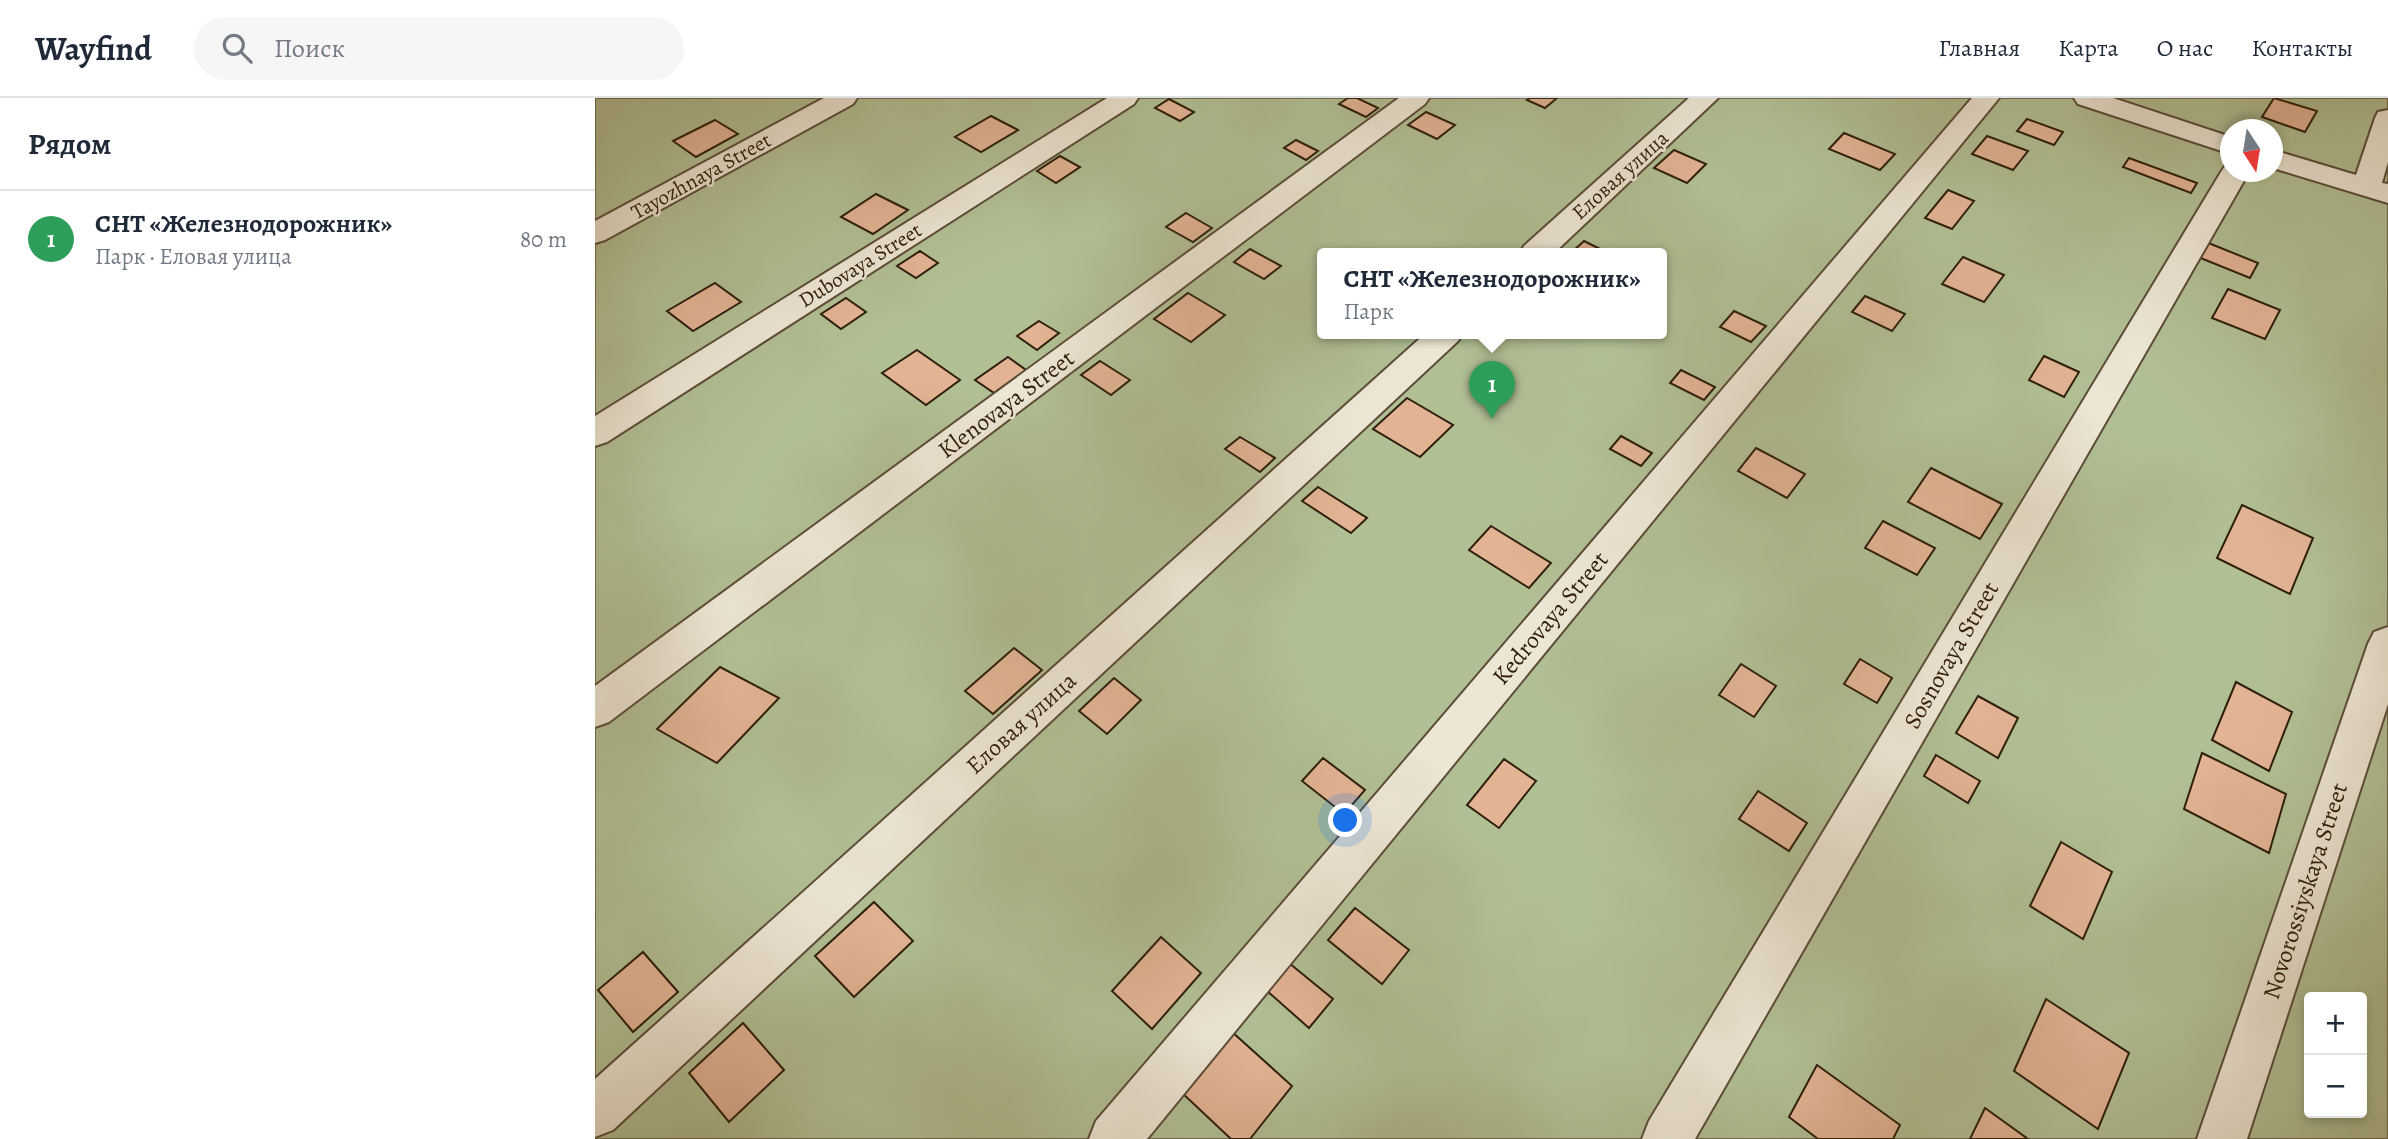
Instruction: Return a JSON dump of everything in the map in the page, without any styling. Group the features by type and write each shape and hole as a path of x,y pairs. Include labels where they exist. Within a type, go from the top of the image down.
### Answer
{"street":[{"name":"Tayozhnaya Street","path":"595,233 843,98"},
{"name":"Dubovaya Street","path":"595,433 1125,98"},
{"name":"Klenovaya Street","path":"595,709 1416,98"},
{"name":"Еловая улица","path":"1540,248 1705,98"},
{"name":"Kedrovaya Street","path":"1114,1139 1986,98"},
{"path":"2087,98 2220,142"},
{"path":"2283,162 2377,191 2388,118"},
{"name":"Sosnovaya Street","path":"1667,1139 2229,182"},
{"name":"Еловая улица","path":"595,1112 1440,339"},
{"name":"Novorossiyskaya Street","path":"2222,1139 2388,644"}],"green space":[{"path":"595,98 2388,98 2388,1139 595,1139"}],"building":[{"path":"1348,98 1357,98 1378,108 1366,117 1339,104"},
{"path":"1557,98 1545,108 1527,100"},
{"path":"2274,98 2317,111 2305,132 2283,124 2283,119 2262,117"},
{"path":"1169,99 1194,112 1180,121 1155,108"},
{"path":"1426,112 1455,125 1437,139 1408,125"},
{"path":"991,116 1018,130 981,152 955,137"},
{"path":"2027,119 2063,132 2054,145 2017,131"},
{"path":"715,120 738,134 696,157 673,141"},
{"path":"1844,133 1895,154 1880,170 1829,149"},
{"path":"1987,136 2028,151 2013,170 1972,154"},
{"path":"1296,140 1318,151 1306,160 1284,148"},
{"path":"1674,150 1706,164 1687,183 1654,168"},
{"path":"1060,156 1080,167 1056,183 1037,171"},
{"path":"2129,158 2197,183 2191,193 2123,167"},
{"path":"1948,190 1974,201 1952,229 1925,218"},
{"path":"876,194 908,210 873,234 841,217"},
{"path":"1186,213 1212,228 1193,242 1166,227"},
{"path":"1584,241 1598,248 1576,248"},
{"path":"2206,242 2258,263 2250,278 2198,257"},
{"path":"1250,249 1281,266 1264,279 1234,262"},
{"path":"920,251 938,263 916,278 897,266"},
{"path":"1963,257 2004,275 1984,302 1942,284"},
{"path":"715,283 741,302 693,331 667,311"},
{"path":"2228,289 2280,310 2265,339 2212,318"},
{"path":"1188,293 1225,315 1191,342 1154,319"},
{"path":"1865,296 1905,314 1892,331 1852,312"},
{"path":"846,298 866,312 841,329 821,314"},
{"path":"1734,311 1766,326 1751,342 1720,327"},
{"path":"1039,321 1059,333 1037,350 1017,336"},
{"path":"917,350 960,380 926,405 882,373"},
{"path":"2044,356 2079,372 2064,397 2029,380"},
{"path":"1008,357 1026,370 994,393 975,380"},
{"path":"1100,361 1130,380 1111,395 1081,375"},
{"path":"1681,370 1715,387 1704,400 1670,383"},
{"path":"1407,398 1453,425 1420,457 1373,429"},
{"path":"1621,436 1652,453 1641,466 1610,449"},
{"path":"1240,437 1275,458 1260,472 1225,449"},
{"path":"1756,448 1805,474 1787,498 1738,471"},
{"path":"1931,468 2002,504 1980,539 1908,502"},
{"path":"1318,487 1367,518 1351,533 1302,501"},
{"path":"2242,505 2313,538 2290,594 2217,558"},
{"path":"1883,521 1935,548 1917,575 1865,548"},
{"path":"1491,526 1551,563 1529,588 1469,550"},
{"path":"1014,648 1042,670 993,714 965,691"},
{"path":"1860,659 1892,678 1877,703 1844,684"},
{"path":"1741,664 1776,686 1754,717 1719,695"},
{"path":"720,667 779,698 717,763 657,729"},
{"path":"1114,678 1141,700 1107,734 1079,711"},
{"path":"2236,682 2292,712 2269,771 2212,740"},
{"path":"1978,696 2018,718 1998,758 1956,733"},
{"path":"2202,753 2286,794 2269,853 2184,809"},
{"path":"1936,755 1980,781 1968,803 1924,776"},
{"path":"1323,758 1365,790 1344,814 1302,781"},
{"path":"1504,759 1536,781 1499,828 1467,805"},
{"path":"1758,791 1807,823 1789,851 1739,819"},
{"path":"2061,842 2112,872 2083,939 2030,906"},
{"path":"874,902 913,941 854,997 815,956"},
{"path":"1355,908 1409,950 1382,984 1328,940"},
{"path":"1161,937 1201,973 1152,1029 1112,991"},
{"path":"643,952 678,992 633,1032 598,990"},
{"path":"1289,963 1333,999 1309,1028 1266,990"},
{"path":"2046,999 2129,1053 2098,1129 2014,1071"},
{"path":"743,1023 784,1070 729,1122 689,1073"},
{"path":"1231,1031 1292,1086 1250,1139 1231,1139 1180,1091"},
{"path":"1817,1065 1900,1125 1893,1139 1818,1139 1789,1117"},
{"path":"1985,1108 2028,1139 1970,1139"}],"place":[{"name":"СНТ «Железнодорожник»","path":"1492,419"}]}
